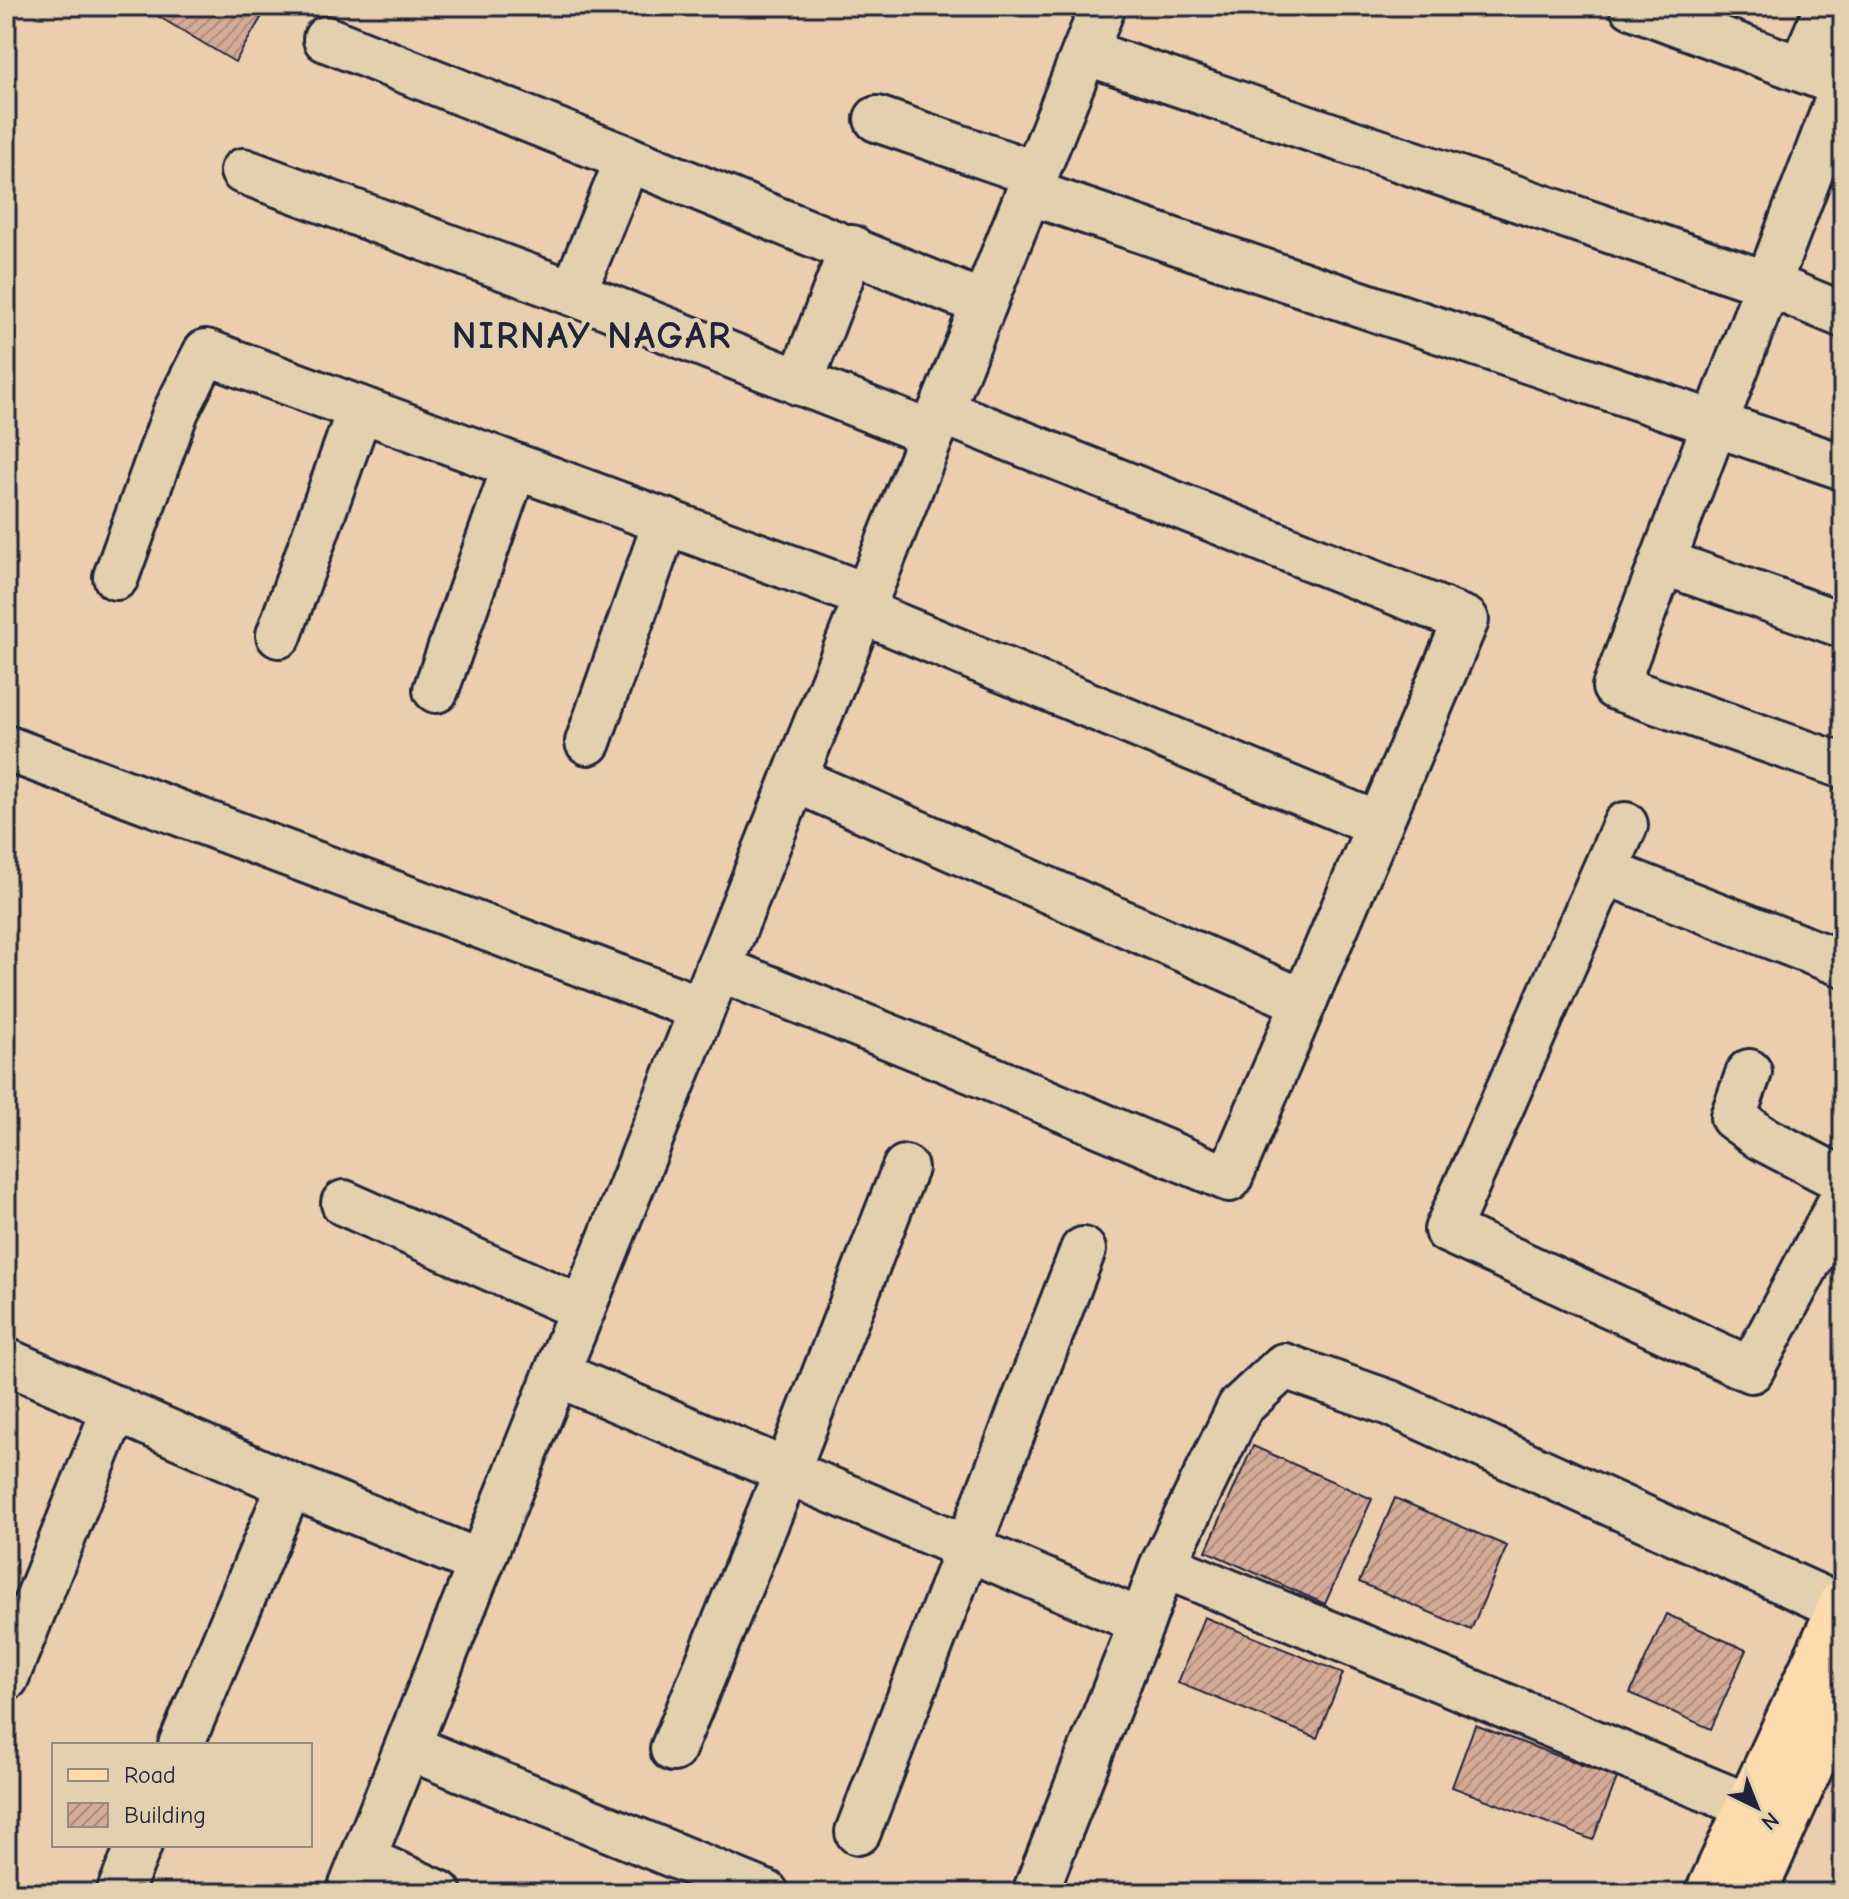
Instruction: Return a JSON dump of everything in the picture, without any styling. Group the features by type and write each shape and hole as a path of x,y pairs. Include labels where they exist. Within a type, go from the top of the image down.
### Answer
{"main road":[{"path":"1708,1893 1842,1604"},
{"path":"1754,1893 1843,1694"}],"street":[{"path":"439,1893 356,1876 1103,6"},
{"path":"1632,6 1692,16 1843,86 1615,687 1843,766"},
{"path":"1801,69 1828,6"},
{"path":"326,39 852,248 984,304"},
{"path":"1085,52 1768,284 1843,315"},
{"path":"877,119 1032,183 1715,425 1843,467"},
{"path":"573,293 628,159"},
{"path":"243,171 573,293 800,383 936,423 1466,620 1229,1179 718,968"},
{"path":"800,383 852,248"},
{"path":"116,577 176,411 206,352 666,521 1379,825"},
{"path":"279,635 360,409"},
{"path":"436,690 515,466"},
{"path":"588,742 666,521"},
{"path":"1663,562 1843,625"},
{"path":"6,748 702,1009"},
{"path":"794,779 1304,1002"},
{"path":"1625,825 1447,1230 1751,1370 1843,1197"},
{"path":"1606,872 1843,964"},
{"path":"1749,1072 1733,1117 1760,1137 1843,1180"},
{"path":"673,1749 787,1471 905,1168"},
{"path":"344,1203 583,1309"},
{"path":"858,1832 1083,1250"},
{"path":"6,1361 290,1485 481,1563"},
{"path":"1035,1893 1163,1565 1240,1407 1284,1366 1390,1403 1842,1604"},
{"path":"557,1374 1142,1622"},
{"path":"6,1678 115,1408"},
{"path":"182,1743 290,1485"},
{"path":"1163,1565 1748,1806"},
{"path":"408,1747 766,1893"},
{"path":"119,1893 138,1847"}],"building":[{"path":"148,6 268,6 235,62 146,9"},
{"path":"1253,1446 1372,1499 1325,1604 1206,1551"},
{"path":"1395,1498 1507,1546 1471,1630 1359,1582"},
{"path":"1666,1614 1746,1650 1711,1729 1630,1693"},
{"path":"1204,1617 1343,1673 1317,1738 1178,1683"},
{"path":"1475,1725 1617,1778 1593,1840 1452,1787"}],"district":[{"name":"NIRNAY NAGAR","path":"592,336"}]}
